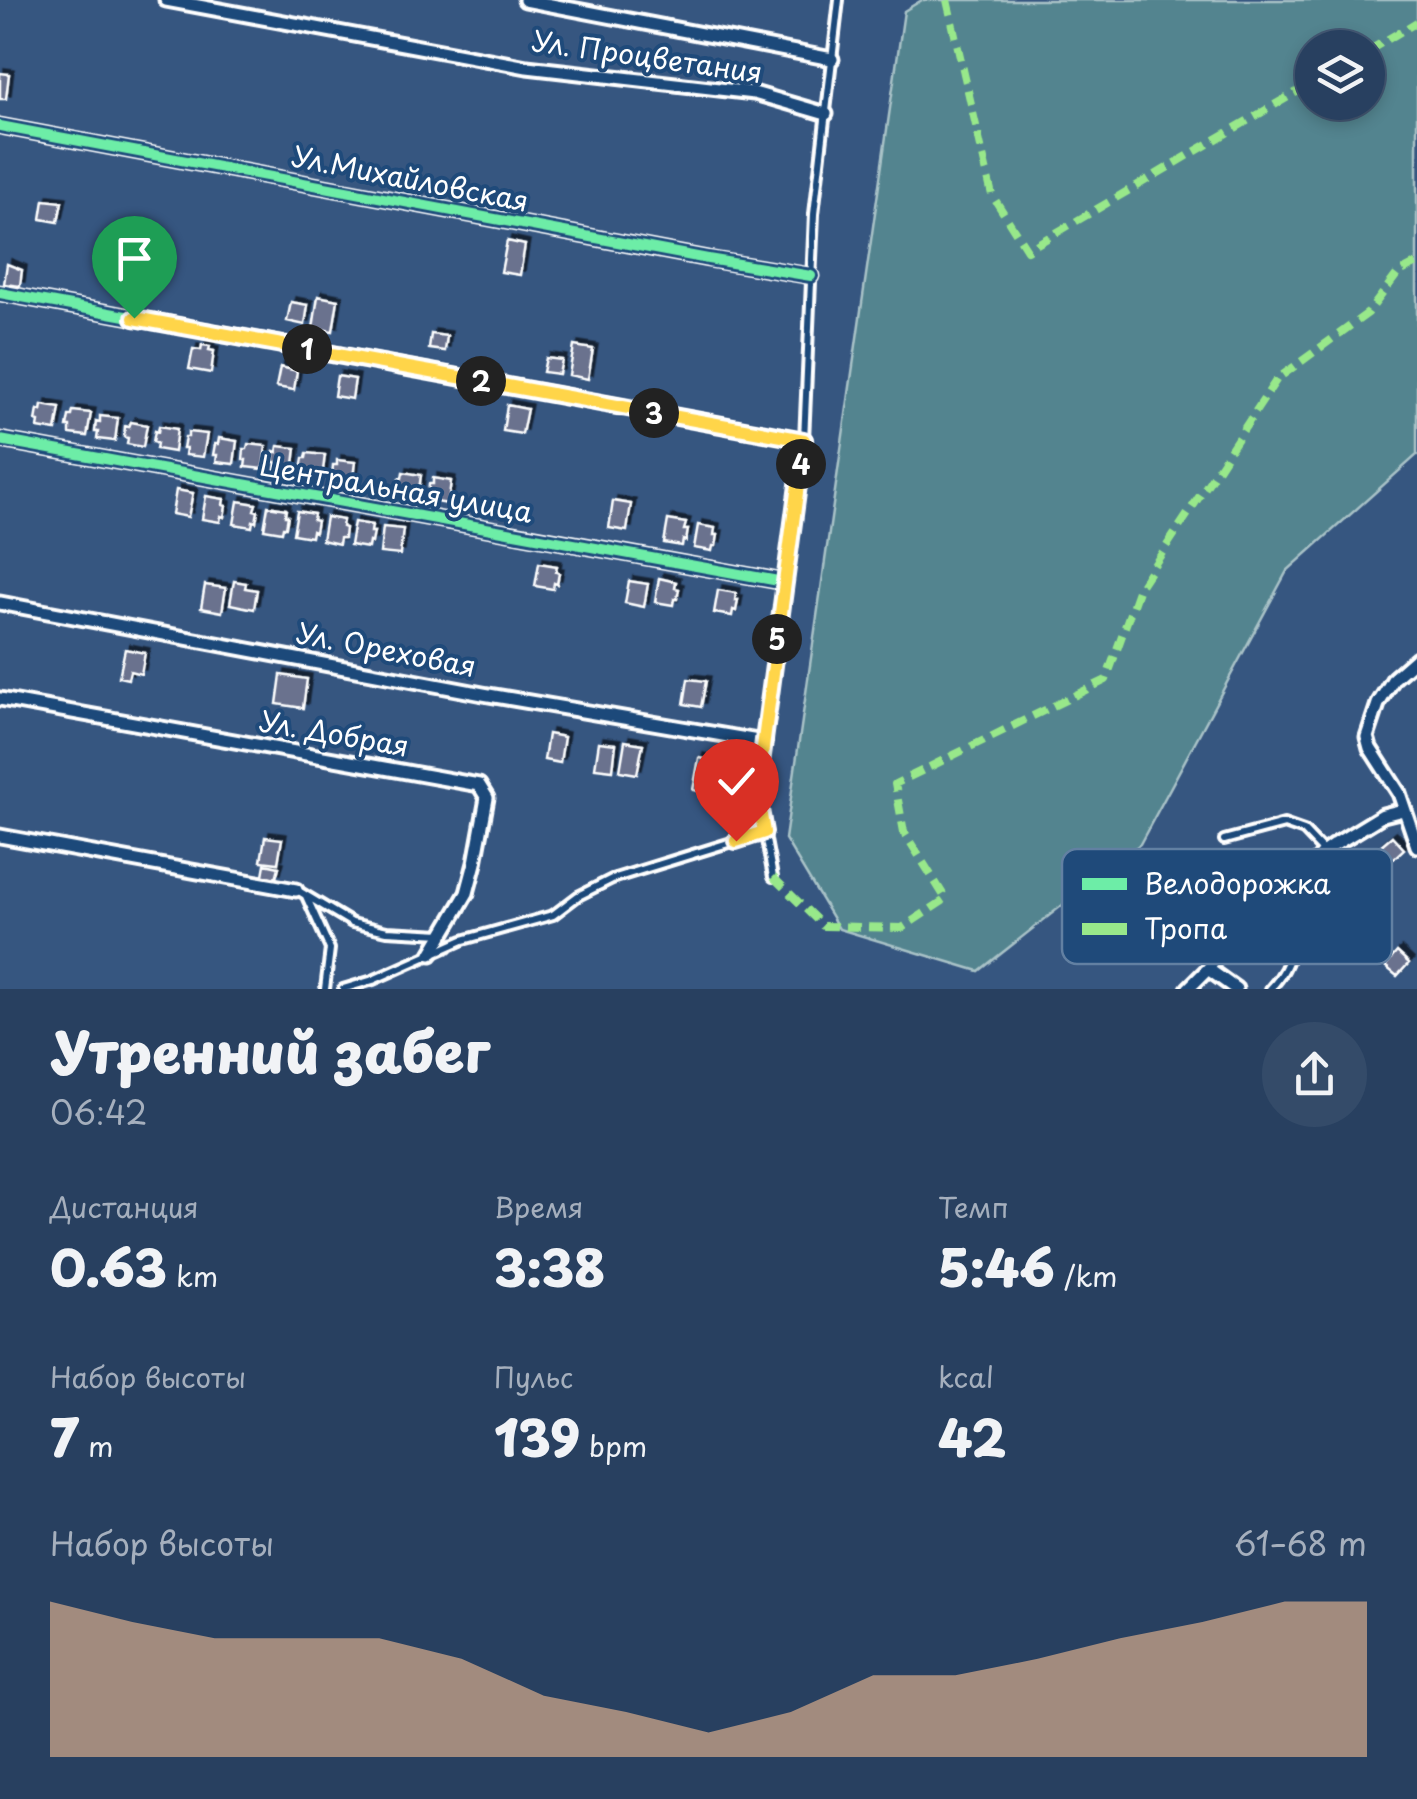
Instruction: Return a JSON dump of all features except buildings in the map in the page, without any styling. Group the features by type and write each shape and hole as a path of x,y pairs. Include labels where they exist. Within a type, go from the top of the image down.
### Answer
{"street":[{"name":"Ул. Процветания","path":"166,0 527,67 754,93 826,114"},
{"path":"526,0 832,60"},
{"name":"Ул.Михайловская","path":"0,126 811,276"},
{"path":"0,294 804,440"},
{"name":"Центральная улица","path":"0,440 784,582"},
{"name":"Ул. Ореховая","path":"0,603 483,694 764,742"},
{"path":"1417,658 1394,678 1378,704 1366,737 1399,792 1417,846"},
{"name":"Ул. Добрая","path":"0,699 479,785 487,798 467,893 431,954"},
{"path":"1329,849 1383,815 1403,810"},
{"path":"0,836 301,892"},
{"path":"1188,989 1212,964"},
{"path":"1208,970 1236,989"}],"lane":[{"path":"772,877 757,793 804,440 814,214 839,0"},
{"path":"1224,840 1284,824 1304,831 1321,849"},
{"path":"343,989 374,980 463,940 554,915 578,896 612,879 764,832"},
{"path":"301,892 352,924 387,931 442,934"},
{"path":"301,892 330,949 325,989"},
{"path":"1270,989 1288,964"}],"green space":[{"path":"922,0 1417,0 1417,455 1287,571 1140,844 1134,849 1062,849 1062,906 979,971 839,929 785,839 904,11"}],"marked path":[{"path":"947,0 992,195 1027,250 1295,93"},
{"path":"1385,41 1417,22"},
{"path":"773,877 823,926 902,928 946,899 904,832 895,784 1106,680 1139,588 1277,379 1368,313 1398,273 1417,263"}],"cycle path":[{"path":"0,126 811,276"},
{"path":"0,293 804,440"},
{"path":"0,440 784,582"}],"route":[{"path":"134,318 804,440 757,793 764,832 736,841"}]}
